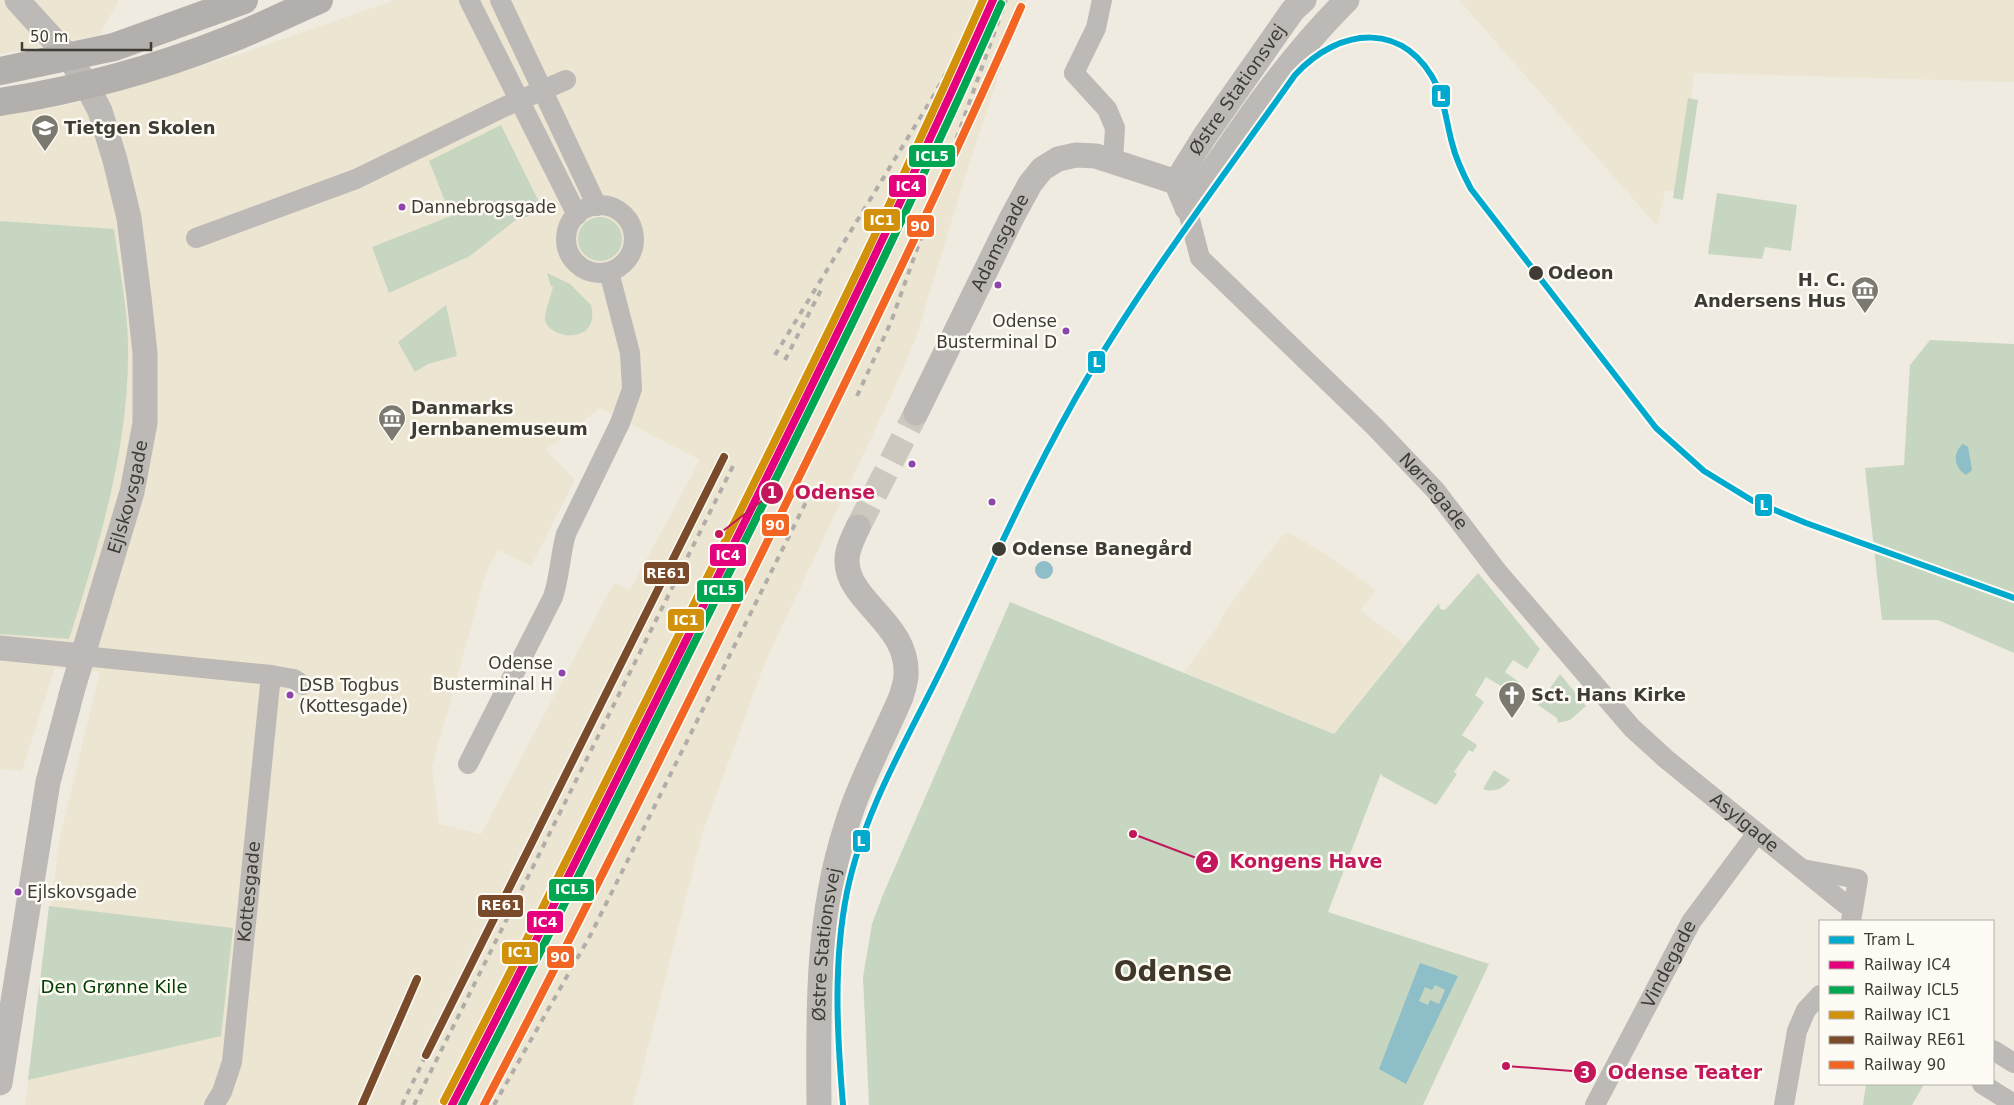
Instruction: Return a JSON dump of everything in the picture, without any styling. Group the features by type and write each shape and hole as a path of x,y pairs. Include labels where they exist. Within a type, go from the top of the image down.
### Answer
{"main road":[{"path":"0,71 114,47 244,0"},
{"path":"0,102 87,86 229,40 319,0"}],"street":[{"name":"Ejlskovsgade","path":"0,1083 44,798 82,656 132,492 145,423 145,353 129,218 115,160 100,111 87,86 68,57 17,0"},
{"path":"469,0 577,215"},
{"path":"500,0 541,91 597,206"},
{"path":"1102,0 1096,28 1074,73 1107,109 1114,128 1113,160"},
{"path":"1252,114 1261,81 1327,0"},
{"name":"Østre Stationsvej","path":"1187,208 1252,114 1326,20 1347,0"},
{"name":"Østre Stationsvej","path":"1176,182 1204,137 1297,3"},
{"path":"196,238 356,179 518,100 566,80"},
{"name":"Adamsgade","path":"916,413 1030,184 1042,170 1058,159 1076,155 1113,160 1176,182"},
{"path":"1176,182 1187,208"},
{"path":"597,206 609,207 622,214 633,233 633,248 626,261 609,272 589,272 580,267 568,252 566,233 577,215 597,206"},
{"name":"Nørregade","path":"1187,208 1200,258 1374,426 1436,491 1497,571 1605,698 1632,728 1687,776"},
{"path":"468,764 553,596 559,579 562,548 566,534 620,423 632,389 630,353 609,272"},
{"name":"Østre Stationsvej","path":"819,1105 820,978 826,917 833,874 846,826 901,697 906,676 906,663 893,630 855,585 848,572 848,554 858,527"},
{"path":"0,648 271,675 294,679 302,685"},
{"name":"Kottesgade","path":"214,1105 222,1092 232,1062 271,675"},
{"name":"Asylgade","path":"1687,776 1845,904 1852,914"},
{"name":"Vindegade","path":"1595,1105 1622,1050 1691,922 1757,833"},
{"name":"Asylgade","path":"1800,869 1858,879 1852,914"},
{"path":"1784,1105 1797,1031 1806,1010 1819,996"},
{"path":"1994,1051 2014,1063"},
{"path":"1984,1085 2014,1104"}],"shaded area":[{"path":"0,0 119,0 99,35 0,54"},
{"path":"395,0 1026,0 1013,31 965,177 916,338 892,394 766,660 703,831 633,1105 25,1105 60,836 100,672 55,668 22,771 0,769 0,116 73,104 237,55","holes":["600,408 700,460 630,590 614,583 481,834 439,824 432,767 486,573 498,550 531,566 575,480 546,450"]},
{"path":"1459,0 2014,0 2014,82 1694,73 1680,192 1665,190 1657,226"},
{"path":"1288,532 1330,557 1376,590 1360,610 1405,644 1334,734 1184,672 1218,626 1224,613 1281,537"}],"green space":[{"path":"1688,98 1698,100 1683,200 1673,198"},
{"path":"501,125 540,204 530,216 517,219 470,256 389,293 372,247 451,216 429,161"},
{"path":"1717,193 1797,205 1791,251 1765,247 1762,259 1708,254"},
{"path":"600,217 612,221 618,227 622,239 618,251 612,257 600,261 588,257 582,251 578,239 582,227 588,221"},
{"path":"0,221 114,229 128,342 124,418 111,493 102,530 69,639 0,634"},
{"path":"547,273 570,284 591,305 592,319 588,328 580,333 571,335 561,334 552,330 547,324 545,316 553,287"},
{"path":"446,305 457,356 428,364 415,372 398,342"},
{"path":"1930,340 2014,344 2014,653 1938,620 1882,620 1865,468 1904,465 1910,365"},
{"path":"1478,573 1540,649 1527,669 1513,660 1505,672 1519,682 1512,693 1486,677 1475,695 1484,702 1462,735 1477,745 1473,752 1469,750 1454,772 1457,774 1436,805 1382,776 1381,773 1328,912 1489,964 1423,1105 869,1105 863,977 872,924 1010,602 1334,734 1439,603 1440,609 1445,610"},
{"path":"1560,674 1586,706 1570,720 1558,723 1557,718 1538,705"},
{"path":"1494,770 1510,780 1498,789 1491,791 1483,789"},
{"name":"Den Grønne Kile","path":"49,906 233,928 221,1036 28,1080"},
{"path":"1866,1085 1923,1085 1912,1105 1863,1105"}],"water":[{"path":"1963,444 1968,447 1972,470 1966,475 1959,468 1956,460 1957,452"},
{"path":"1040,561 1048,561 1053,566 1051,577 1040,579 1035,574 1035,566"},
{"path":"1420,963 1458,976 1406,1084 1379,1069","holes":["1435,985 1445,990 1439,1004 1430,1000 1428,1005 1419,1001 1425,987 1432,990"]}],"tunnel":[{"path":"858,527 916,413"}],"railway":[{"path":"775,355 934,95 986,0"},
{"path":"857,396 891,322 1006,0"},
{"path":"785,360 822,288"},
{"path":"414,1105 735,462"},
{"path":"494,1105 591,934 806,502"},
{"path":"402,1105 426,1055"}],"tram line":[{"name":"L","path":"843,1105 839,1052 838,998 838,971 843,918 847,892 864,832 888,775 944,664 1031,482 1089,375 1163,260 1295,75 1313,59 1332,47 1352,40 1372,38 1391,41 1409,50 1425,66 1438,88 1456,155 1471,189 1656,428 1704,471 1753,501 1806,523 2014,598"}],"rail line":[{"name":"IC1","path":"444,1101 577,840 743,506 883,218 983,0"},
{"name":"IC4","path":"452,1105 585,843 822,364 892,219 993,0"},
{"name":"ICL5","path":"462,1105 593,847 830,370 900,224 1001,4"},
{"name":"90","path":"484,1105 614,851 813,449 919,229 1021,7"},
{"name":"RE61","path":"426,1055 724,457"},
{"name":"RE61","path":"362,1105 417,979"}],"place":[{"name":"Tietgen Skolen","path":"45,152"},
{"name":"Dannebrogsgade","path":"402,207"},
{"name":"Odeon","path":"1536,273"},
{"name":"H. C. Andersens Hus","path":"1865,314"},
{"name":"Odense Busterminal D","path":"1066,331"},
{"name":"Danmarks Jernbanemuseum","path":"392,442"},
{"name":"Odense","path":"719,534"},
{"name":"Odense Banegård","path":"999,549"},
{"name":"Odense Busterminal H","path":"562,673"},
{"name":"DSB Togbus (Kottesgade)","path":"290,695"},
{"name":"Sct. Hans Kirke","path":"1512,719"},
{"name":"Kongens Have","path":"1133,834"},
{"name":"Ejlskovsgade","path":"18,892"},
{"name":"Odense Teater","path":"1506,1066"}],"district":[{"name":"Odense","path":"1173,971"}]}
